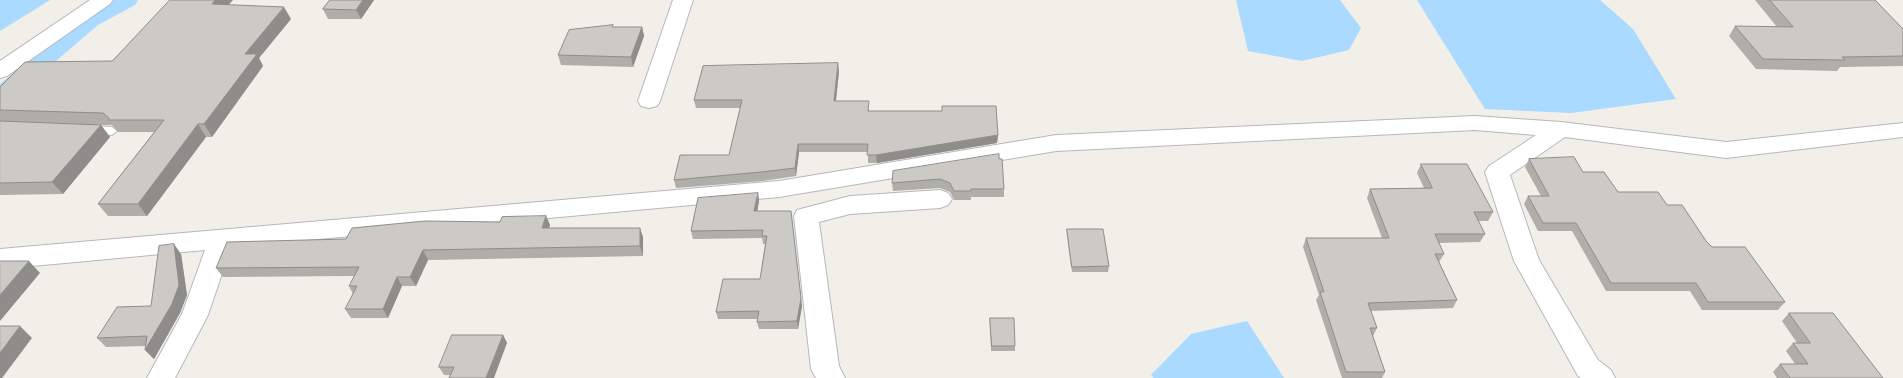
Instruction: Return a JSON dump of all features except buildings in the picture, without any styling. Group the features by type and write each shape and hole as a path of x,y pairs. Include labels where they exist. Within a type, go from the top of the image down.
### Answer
{"street":[{"path":"0,71 103,0"},
{"path":"649,101 683,0"},
{"path":"0,259 779,189 1056,143 1475,124 1561,129 1726,150 1903,130"},
{"path":"1561,129 1497,172 1527,261 1588,368 1601,378"},
{"path":"831,378 824,369 806,216 850,205 940,199"},
{"path":"161,378 196,315 221,240"}],"lane":[{"path":"84,130 112,131"}],"water":[{"path":"0,0 50,0 0,31"},
{"path":"1236,0 1340,0 1361,28 1349,50 1302,61 1248,51"},
{"path":"1417,0 1600,0 1633,29 1676,99 1571,113 1485,109"},
{"path":"1247,321 1284,378 1154,378 1151,375 1191,334"}],"waterway":[{"path":"0,97 90,20 127,0"}]}
